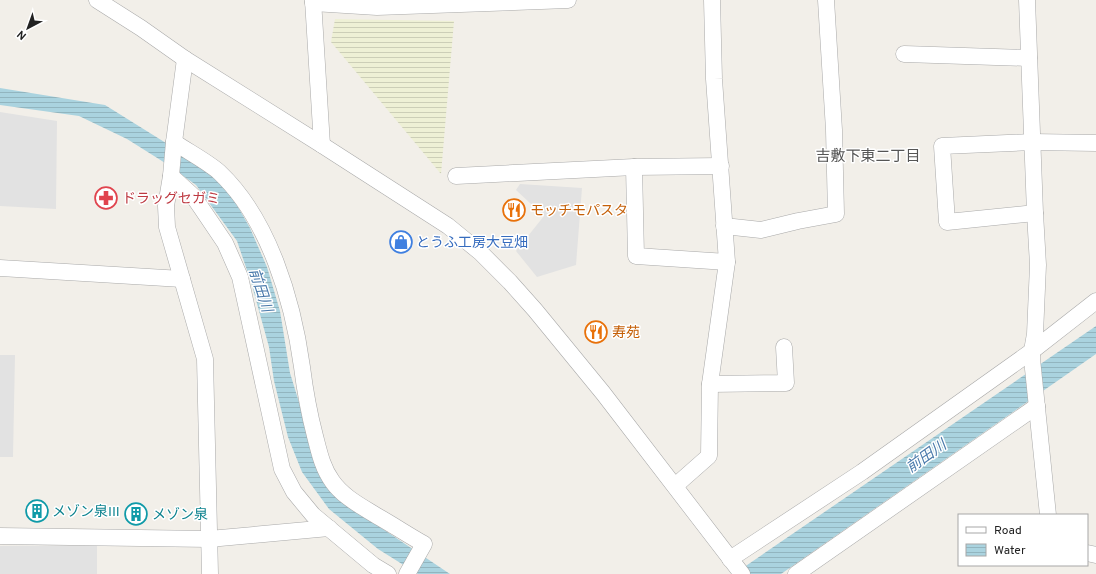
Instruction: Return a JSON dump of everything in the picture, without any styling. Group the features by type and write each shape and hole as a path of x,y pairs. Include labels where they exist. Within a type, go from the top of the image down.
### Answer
{"street":[{"path":"97,0 141,28 185,59 448,226 481,253 535,310 603,393 742,574"},
{"path":"322,145 313,1 377,7 568,0"},
{"path":"675,486 709,456 710,384 727,262 714,79 712,0"},
{"path":"724,226 761,230 836,214 834,130 826,0"},
{"path":"1026,0 1034,214 1038,265 1035,334 1032,355 1048,514"},
{"path":"904,54 1029,58"},
{"path":"185,59 166,206 167,227 204,359 210,574"},
{"path":"174,142 218,172 240,197 258,225 276,261 288,301 299,350 306,400 320,456 326,472 332,482 347,497 424,544 407,574"},
{"path":"1034,214 947,222 942,146 1032,142 1096,143"},
{"path":"456,176 634,167 721,166"},
{"path":"634,167 636,256 727,262"},
{"path":"171,176 193,196 225,243 240,277 282,469 294,492 313,515 373,565 388,574"},
{"path":"0,268 182,279"},
{"path":"730,559 862,472 1032,355 1096,301"},
{"path":"710,384 786,383 784,347"},
{"path":"796,574 1036,405"},
{"path":"0,536 209,539 328,528"}],"green space":[{"path":"335,19 454,21 441,174 331,42"}],"shaded area":[{"path":"0,112 57,121 56,209 0,206"},
{"name":"モッチモパスタ","path":"520,184 582,188 576,265 537,277 516,251 544,216 516,190"},
{"path":"0,355 15,355 13,457 0,457"},
{"path":"97,545 97,574 0,574 0,546"}],"water":[{"name":"前田川","path":"0,88 105,105 198,163 229,191 250,228 267,267 280,311 290,373 323,480 344,503 450,574 418,574 378,549 329,509 302,472 288,437 274,381 269,347 251,282 237,241 196,185 127,139 79,116 0,105"},
{"name":"前田川","path":"1096,326 1096,354 781,574 734,574"}],"place":[{"name":"ドラッグセガミ","path":"106,198"},
{"name":"モッチモパスタ","path":"514,210"},
{"name":"とうふ工房大豆畑","path":"401,242"},
{"name":"寿苑","path":"596,332"},
{"name":"メゾン泉III","path":"37,511"},
{"name":"メゾン泉","path":"136,514"}],"district":[{"name":"吉敷下東二丁目","path":"868,156"}]}
